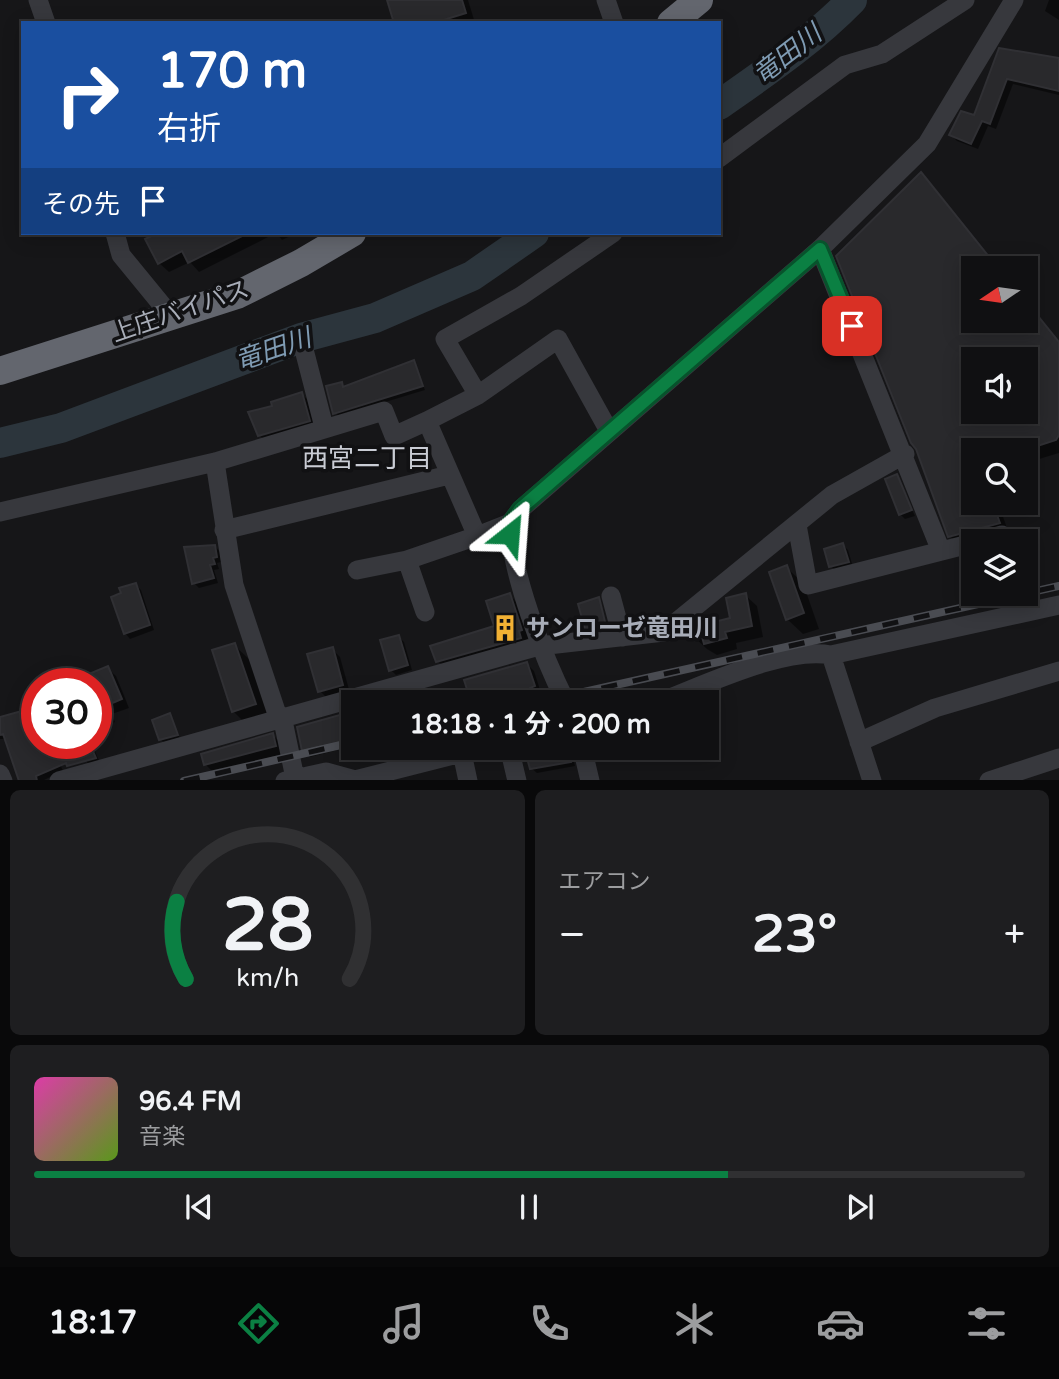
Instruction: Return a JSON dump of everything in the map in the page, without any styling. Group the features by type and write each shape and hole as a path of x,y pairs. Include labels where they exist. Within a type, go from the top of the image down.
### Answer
{"highway":[{"path":"673,21 699,0"},
{"name":"上庄バイパス","path":"0,371 237,295 302,263 349,235"}],"street":[{"path":"38,0 45,21"},
{"path":"606,0 613,21"},
{"path":"721,157 845,65 883,54 965,0"},
{"path":"357,570 407,560 510,523 520,509 820,249 927,144 1014,0"},
{"path":"116,235 121,255 172,316"},
{"path":"478,395 445,339 521,296 610,235"},
{"path":"820,249 905,454 941,551"},
{"path":"301,338 324,427"},
{"path":"0,512 215,462 384,411 394,436 478,395 558,339 609,431"},
{"path":"428,421 477,536"},
{"path":"59,780 540,646 664,632 832,495 905,454"},
{"path":"215,462 234,585 280,717 290,780 326,772 340,779 387,777 440,760"},
{"path":"224,530 449,474"},
{"path":"510,523 516,559 540,646 560,690"},
{"path":"797,525 808,584 961,546"},
{"path":"407,560 425,612"},
{"path":"611,596 622,637"},
{"path":"690,690 743,669 817,652 831,655 1059,605"},
{"path":"831,655 872,780"},
{"path":"859,742 936,708 1059,671"},
{"path":"989,780 1059,758"},
{"path":"464,760 468,780"},
{"path":"512,760 517,780"},
{"path":"585,760 590,780"},
{"path":"0,774 3,780"}],"building":[{"path":"387,0 462,0 466,13 440,21 393,21"},
{"path":"999,48 1059,58 1059,91 1007,79 990,124 982,121 971,144 949,135 961,111 974,115"},
{"path":"921,172 988,256 961,256 961,333 1038,333 1038,316 1059,342 1059,435 1056,440 1038,446 1038,438 961,438 961,515 997,515 1000,523 978,529 961,529 961,534 948,537 916,449 911,443 836,256"},
{"path":"154,235 244,235 188,263 182,251 158,264 145,239"},
{"path":"414,360 423,386 333,414 326,386 342,382 343,387"},
{"path":"302,392 310,421 258,436 248,412 272,406 271,402"},
{"path":"897,474 912,510 899,515 885,479"},
{"path":"843,543 849,562 829,567 824,549"},
{"path":"215,545 217,557 213,558 215,564 210,565 214,578 192,584 184,547"},
{"path":"787,565 804,613 786,620 769,572"},
{"path":"136,583 150,625 124,634 111,597 121,593 119,588"},
{"name":"サンローゼ竜田川","path":"510,593 522,630 519,631 521,638 436,662 430,646 494,626 486,601"},
{"path":"746,593 752,626 725,632 727,638 704,644 702,637 694,639 691,628 730,618 726,598"},
{"path":"599,597 606,626 585,629 578,604"},
{"path":"399,635 408,665 389,671 380,640"},
{"path":"235,643 256,704 232,712 212,650"},
{"path":"333,647 343,685 318,692 307,654"},
{"path":"527,662 535,686 530,690 467,690 464,680"},
{"path":"112,675 122,699 112,703"},
{"path":"21,711 21,759 92,759 67,766 66,763 36,776 37,780 19,780 3,734 0,735 0,717"},
{"path":"170,713 178,735 159,740 152,720"},
{"path":"341,715 341,742 302,751 297,727"},
{"path":"273,733 276,746 204,765 201,754"},
{"path":"528,760 571,762 530,769"}],"waterway":[{"name":"竜田川","path":"721,104 805,43 852,0"},
{"name":"竜田川","path":"0,443 61,428 301,338 375,318 472,276 531,235"}],"railway":[{"path":"593,690 1059,586"},
{"path":"188,780 341,745"}],"place":[{"name":"サンローゼ竜田川","path":"505,628"}],"district":[{"name":"西宮二丁目","path":"367,458"}],"route":[{"path":"510,534 510,523 520,509 820,249 852,326"}]}
